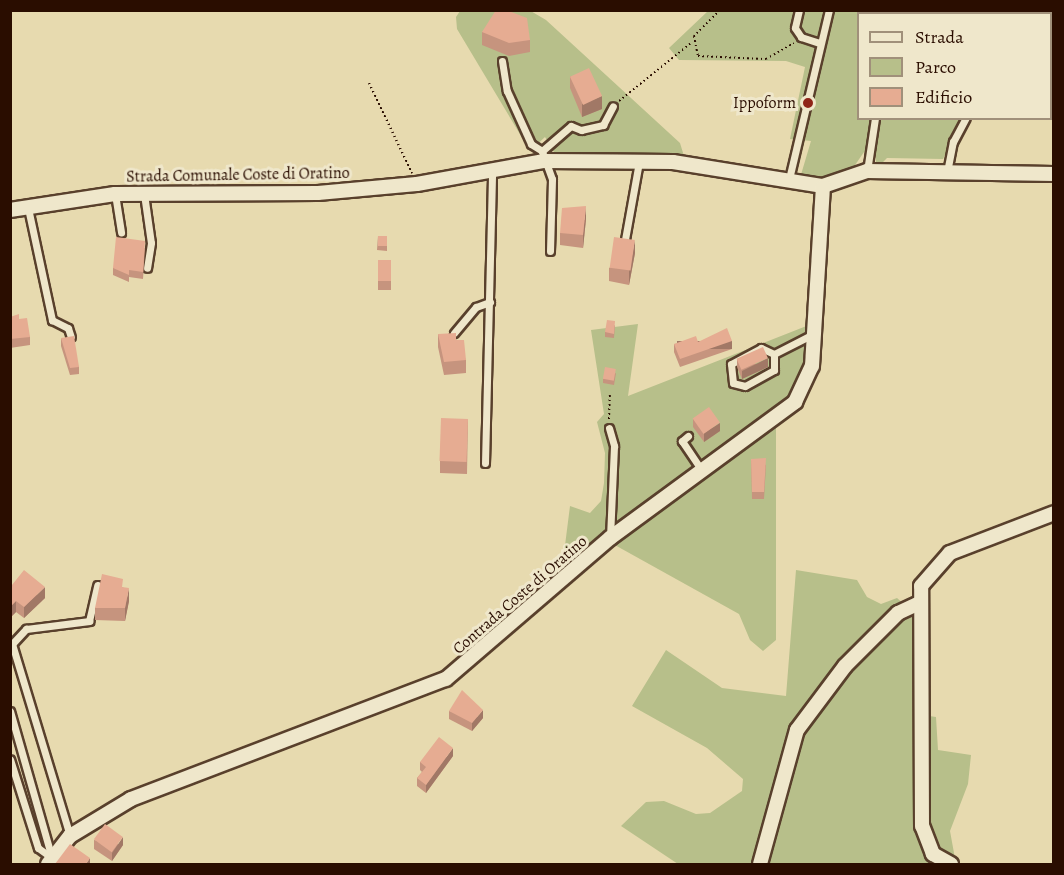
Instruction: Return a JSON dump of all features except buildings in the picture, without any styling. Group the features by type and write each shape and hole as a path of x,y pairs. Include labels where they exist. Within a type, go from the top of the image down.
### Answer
{"street":[{"name":"Strada Comunale Coste di Oratino","path":"10,210 115,194 318,193 417,183 492,172 542,156 639,162 789,179 823,186"},
{"path":"823,186 867,171 1053,174"},
{"name":"Contrada Coste di Oratino","path":"50,861 70,836 131,799 446,679 610,538 795,402 807,386 814,333 823,186"},
{"path":"951,864 933,854 922,826 918,603 921,586 950,553 1053,513"},
{"path":"760,864 797,730 845,666 898,613 918,603"}],"lane":[{"path":"799,10 795,28 801,38 819,43"},
{"path":"789,179 819,43 829,10"},
{"path":"502,61 507,92 531,144 542,156 552,178 550,251"},
{"path":"542,156 571,126 581,130 603,126 613,106"},
{"path":"867,171 875,120"},
{"path":"947,172 953,142 965,120"},
{"path":"624,246 639,162"},
{"path":"485,463 492,172"},
{"path":"115,194 121,233"},
{"path":"144,194 151,243 147,268"},
{"path":"28,208 52,320 68,328 71,337"},
{"path":"454,333 476,307 490,302"},
{"path":"774,354 814,333"},
{"path":"761,348 774,354 774,370 745,386 729,378 731,364 761,348"},
{"path":"609,428 614,446 610,538"},
{"path":"688,436 682,441 702,471"},
{"path":"70,836 12,644 26,629 89,621 97,585"},
{"path":"10,711 50,861"},
{"path":"10,759 38,848 50,861"}],"path":[{"path":"613,106 692,42 720,10"},
{"path":"692,42 698,56 766,60 801,38"},
{"path":"369,83 417,183"},
{"path":"609,428 610,392"}],"green space":[{"path":"529,10 546,20 680,143 684,156 557,157 545,137 530,151 457,29 456,17 460,11"},
{"path":"708,11 988,11 857,12 857,120 962,120 943,159 887,158 881,164 876,162 875,152 864,152 853,168 828,180 800,178 811,141 790,139 805,67 786,61 679,60 669,48"},
{"path":"638,324 628,396 809,325 804,336 806,346 812,347 810,366 776,423 776,640 763,651 750,640 739,614 613,544 591,565 562,569 570,506 590,513 601,501 604,483 605,453 597,422 604,414 591,330"},
{"path":"796,570 857,580 867,597 881,604 897,598 915,614 916,714 936,717 938,750 971,755 968,784 950,831 956,864 678,864 621,826 646,802 664,801 696,814 710,813 742,791 743,779 707,748 632,706 666,650 722,688 786,696"}],"place":[{"name":"Ippoform","path":"808,103"}]}
